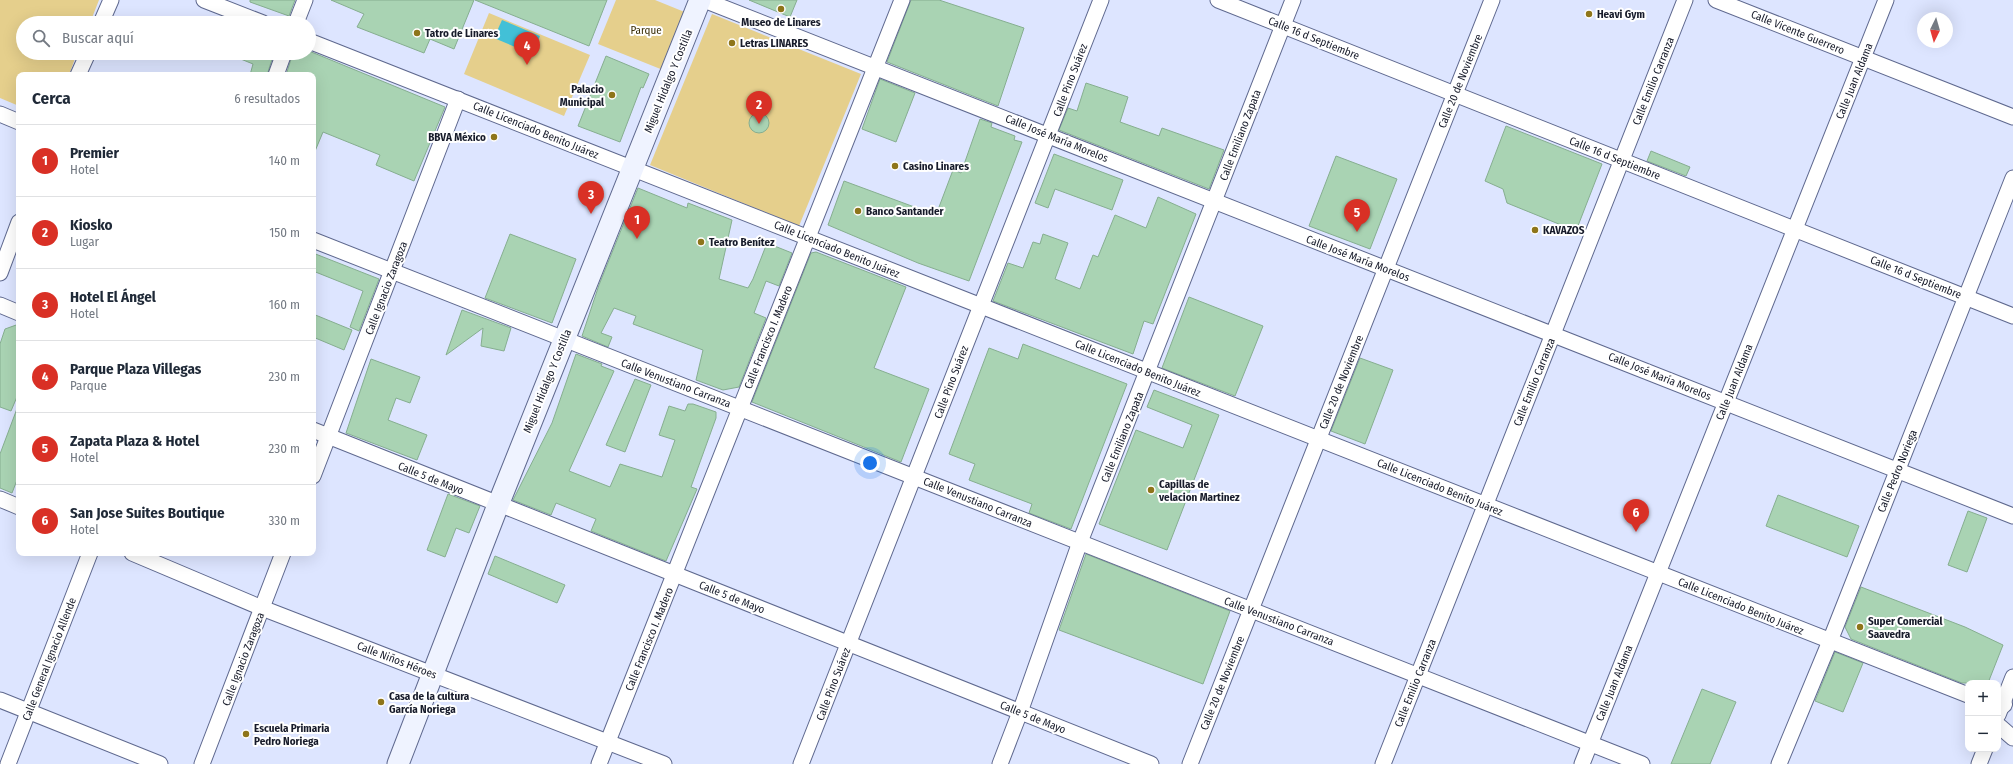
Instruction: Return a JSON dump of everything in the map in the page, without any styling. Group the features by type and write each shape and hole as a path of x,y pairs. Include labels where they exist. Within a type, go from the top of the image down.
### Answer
{"main road":[{"name":"Miguel Hidalgo Y Costilla","path":"398,764 498,505 700,0"}],"street":[{"path":"104,16 111,0"},
{"path":"204,0 245,16"},
{"path":"299,16 305,0"},
{"name":"Calle José María Morelos","path":"704,0 876,66 2013,516"},
{"name":"Calle Francisco I. Madero","path":"599,764 902,0"},
{"name":"Calle Pino Suárez","path":"801,764 1101,0"},
{"name":"Calle 16 d Septiembre","path":"1218,0 2013,316"},
{"name":"Calle Emiliano Zapata","path":"1000,764 1080,542 1294,0"},
{"name":"Calle 20 de Noviembre","path":"1190,764 1492,0"},
{"name":"Calle Emilio Carranza","path":"1383,764 1685,0"},
{"name":"Calle Vicente Guerrero","path":"1716,0 2013,117"},
{"name":"Calle Juan Aldama","path":"1582,764 1886,0"},
{"name":"Calle Licenciado Benito Juárez","path":"316,44 1965,694"},
{"path":"79,72 85,60"},
{"path":"277,72 281,60"},
{"name":"Calle Ignacio Zaragoza","path":"316,468 458,99"},
{"path":"0,114 16,121"},
{"name":"Calle Pedro Noriega","path":"1779,764 1830,641 2013,178"},
{"path":"0,273 16,230"},
{"name":"Calle Venustiano Carranza","path":"316,241 1642,764"},
{"path":"0,305 16,312"},
{"name":"Calle 5 de Mayo","path":"316,431 1151,764"},
{"path":"0,499 16,505"},
{"name":"Calle General Ignacio Allende","path":"8,764 89,556"},
{"name":"Calle Niños Héroes","path":"139,556 262,608 664,764"},
{"name":"Calle Ignacio Zaragoza","path":"202,764 282,556"},
{"path":"2003,708 2013,677"},
{"path":"0,700 160,764"},
{"path":"2001,728 2013,738"},
{"path":"1979,764 1984,752"}],"green space":[{"path":"0,0 99,0 93,16 16,16 16,60 74,60 70,72 16,72 16,105 0,98"},
{"name":"Parque","path":"616,0 655,0 687,13 663,70 598,44"},
{"path":"489,13 590,55 564,116 464,74"},
{"path":"712,14 861,74 799,226 650,165"}],"water":[{"path":"502,20 540,36 532,54 494,38"}],"building":[{"path":"250,0 295,0 289,16 250,2"},
{"name":"Tatro de Linares","path":"331,0 474,0 454,49 430,39 424,53 357,27 364,14"},
{"path":"475,0 607,0 589,46"},
{"name":"Museo de Linares","path":"749,0 797,0 790,17"},
{"path":"911,0 939,0 1024,28 998,106 887,62"},
{"path":"316,54 445,107 414,181 376,165 380,155 323,132 316,149 316,72 287,72 291,60 316,60"},
{"name":"Palacio Municipal","path":"606,56 649,74 643,88 641,87 620,142 578,126"},
{"path":"243,60 272,60 268,72 251,72 253,64"},
{"path":"880,79 915,93 896,142 862,129"},
{"path":"1086,83 1128,97 1120,122 1159,136 1162,128 1224,150 1209,189 1059,130 1068,108 1077,111"},
{"path":"759,113 766,116 769,123 766,130 759,133 752,130 749,123 752,116"},
{"path":"980,119 992,123 991,127 1015,136 1014,140 1022,142 969,281 918,263 828,225 844,181 936,215 953,170 961,173"},
{"path":"1506,126 1602,164 1576,231 1507,203 1503,189 1485,181"},
{"path":"1651,151 1690,167 1686,176 1647,161"},
{"path":"1054,154 1123,180 1112,210 1055,189 1048,208 1035,203"},
{"path":"1336,156 1397,179 1370,249 1309,226"},
{"path":"638,188 687,208 688,203 732,220 719,279 748,288 767,243 792,253 779,286 766,281 754,313 766,318 739,387 723,390 696,380 703,350 633,324 636,316 614,308 601,333 612,337 608,347 582,336 599,285"},
{"path":"1158,197 1196,214 1153,324 1144,321 1133,354 993,301 1008,263 1023,268 1033,242 1040,244 1043,234 1068,243 1055,279 1080,289 1093,255 1098,257 1115,215 1146,228"},
{"path":"510,234 576,259 552,323 485,298"},
{"path":"816,252 906,287 874,368 929,389 901,462 752,402 811,253"},
{"path":"316,254 379,279 359,331 350,327 363,291 316,272"},
{"path":"1189,297 1263,326 1235,396 1162,368"},
{"path":"462,310 511,328 504,351 481,346 483,328 446,355"},
{"path":"316,315 352,330 344,350 316,338"},
{"path":"16,325 16,399 11,411 0,407 0,344 5,329"},
{"path":"1023,344 1127,384 1071,529 1029,513 1032,504 969,480 975,464 949,454 989,348 1018,359"},
{"path":"576,354 602,364 601,366 614,371 569,471 610,487 620,464 662,477 675,440 659,435 669,406 685,411 688,404 693,404 716,412 716,418 691,487 697,489 666,561 591,531 596,519 556,503 551,515 513,500 552,423"},
{"path":"1360,358 1393,370 1365,444 1331,431"},
{"path":"371,359 420,377 410,403 396,398 388,420 427,435 417,460 346,433"},
{"path":"635,379 651,385 625,452 606,445"},
{"name":"Capillas de velacion Martinez","path":"1154,390 1219,415 1167,550 1099,524 1136,430 1183,448 1192,425 1147,407"},
{"path":"16,411 16,483 12,493 0,488 0,454"},
{"path":"448,494 480,506 469,533 456,528 445,557 427,550"},
{"path":"1778,495 1859,526 1847,557 1766,526"},
{"path":"1968,511 1987,518 1967,572 1948,565"},
{"path":"1086,554 1230,611 1203,684 1059,630"},
{"path":"495,556 565,585 557,603 488,574"},
{"path":"1861,587 1965,627 2003,645 1989,680 1965,680 1965,683 1962,683 1851,639 1845,627"},
{"path":"1835,652 1863,663 1843,712 1815,701"},
{"path":"1702,689 1736,702 1710,764 1671,764"}],"place":[{"name":"Museo de Linares","path":"781,9"},
{"name":"Heavi Gym","path":"1589,14"},
{"name":"Tatro de Linares","path":"417,33"},
{"name":"Letras LINARES","path":"732,43"},
{"name":"Parque Plaza Villegas","path":"527,65"},
{"name":"Palacio Municipal","path":"612,95"},
{"name":"Kiosko","path":"759,124"},
{"name":"BBVA México","path":"494,137"},
{"name":"Casino Linares","path":"895,166"},
{"name":"Banco Santander","path":"858,211"},
{"name":"Hotel El Ángel","path":"591,214"},
{"name":"KAVAZOS","path":"1535,230"},
{"name":"Zapata Plaza & Hotel","path":"1357,232"},
{"name":"Premier","path":"637,239"},
{"name":"Teatro Benítez","path":"701,242"},
{"name":"Capillas de velacion Martinez","path":"1151,490"},
{"name":"San Jose Suites Boutique","path":"1636,532"},
{"name":"Super Comercial Saavedra","path":"1860,627"},
{"name":"Casa de la cultura García Noriega","path":"381,702"},
{"name":"Escuela Primaria Pedro Noriega","path":"246,734"}]}
